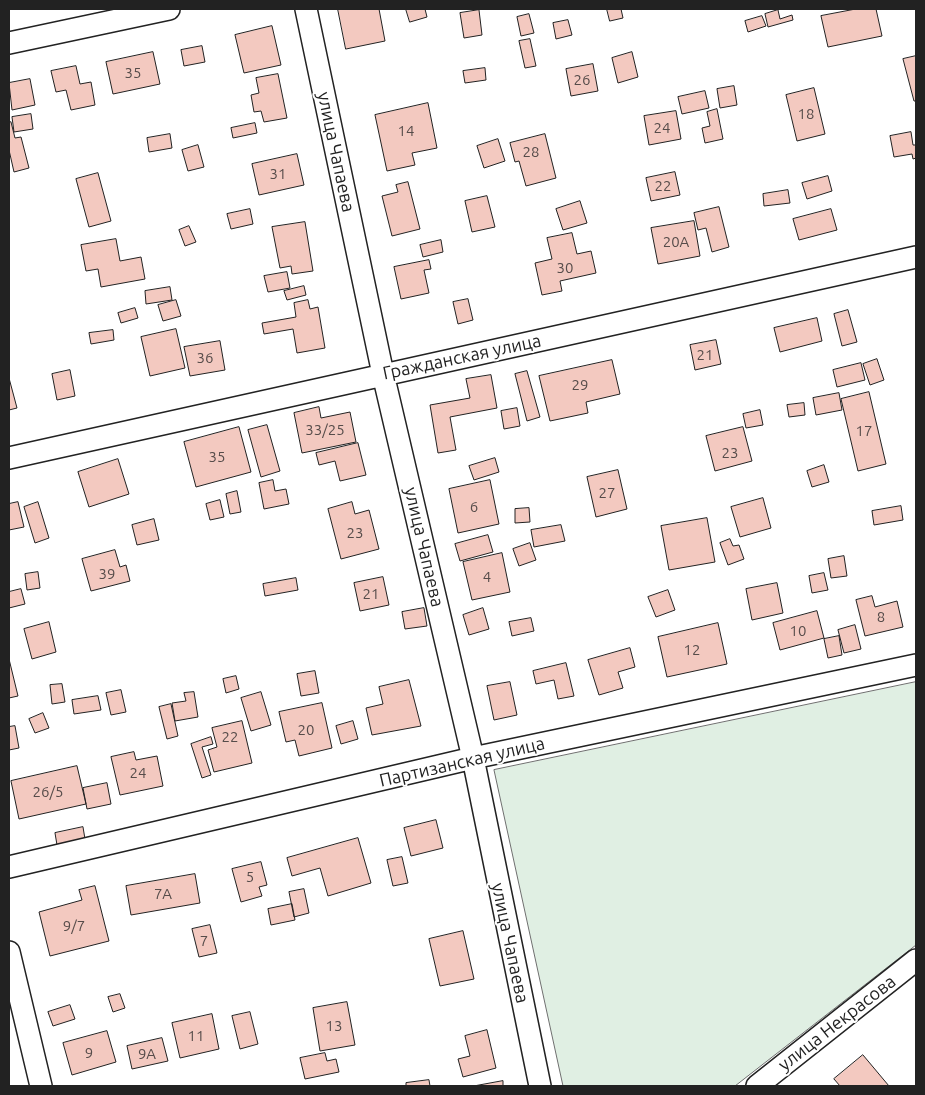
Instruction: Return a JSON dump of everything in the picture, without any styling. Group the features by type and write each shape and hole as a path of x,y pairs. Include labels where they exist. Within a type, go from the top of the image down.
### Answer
{"street":[{"path":"9,43 169,9"},
{"name":"улица Чапаева","path":"306,9 383,374 473,758 540,1086"},
{"name":"Гражданская улица","path":"9,458 916,257"},
{"name":"Партизанская улица","path":"9,867 473,758 916,664"},
{"path":"9,952 41,1086"},
{"name":"улица Некрасова","path":"757,1086 916,960"}],"green space":[{"path":"916,682 916,945 735,1086 563,1086 494,770"}],"building":[{"path":"338,9 379,9 385,41 346,49"},
{"path":"406,9 425,9 427,17 410,22"},
{"path":"607,9 621,9 623,18 610,21"},
{"path":"856,9 876,9 882,36 828,47 821,16"},
{"path":"479,10 482,35 464,38 460,13"},
{"path":"778,10 780,19 792,15 793,20 768,27 765,14"},
{"path":"529,14 534,33 521,36 517,17"},
{"path":"762,16 766,26 748,32 745,21"},
{"path":"568,20 572,35 556,39 553,23"},
{"path":"272,26 281,65 244,73 235,35"},
{"path":"530,39 536,66 525,68 519,41"},
{"path":"202,46 205,62 184,66 181,50"},
{"path":"153,52 160,84 113,94 106,62"},
{"path":"632,52 638,77 618,83 612,58"},
{"path":"916,56 916,101 914,101 903,59"},
{"path":"593,64 598,91 571,96 566,69"},
{"path":"76,66 80,84 91,82 95,105 71,110 66,90 56,92 51,71"},
{"path":"485,68 486,80 465,83 463,71"},
{"path":"278,74 287,118 264,122 261,111 254,112 251,95 259,93 256,78"},
{"path":"30,79 35,105 12,110 9,83"},
{"path":"734,86 737,105 720,108 717,89"},
{"path":"814,88 825,134 797,141 786,95"},
{"path":"705,91 709,108 682,114 678,97"},
{"path":"428,103 437,148 412,153 415,165 387,171 375,115"},
{"path":"717,109 723,139 705,143 702,128 710,126 707,112"},
{"path":"676,111 681,139 649,145 644,116"},
{"path":"31,114 33,129 14,132 12,117"},
{"path":"11,122 15,138 21,137 29,168 14,172 9,150 9,123"},
{"path":"255,123 257,133 233,138 231,128"},
{"path":"911,132 913,145 916,145 916,158 913,159 912,154 894,157 890,136"},
{"path":"170,134 172,148 149,152 147,138"},
{"path":"545,134 556,178 526,186 519,161 515,162 510,143"},
{"path":"498,139 505,161 484,168 477,146"},
{"path":"198,145 204,167 188,171 182,150"},
{"path":"297,154 304,185 259,195 252,164"},
{"path":"675,172 680,195 651,201 646,178"},
{"path":"98,173 111,221 89,227 76,179"},
{"path":"828,176 832,191 807,199 802,183"},
{"path":"408,182 420,229 392,236 382,196 398,192 396,185"},
{"path":"788,190 790,203 764,206 763,194"},
{"path":"487,196 495,227 472,232 465,201"},
{"path":"580,201 587,223 563,230 556,209"},
{"path":"719,207 729,247 712,252 706,228 698,230 694,213"},
{"path":"250,209 253,224 231,229 227,214"},
{"path":"831,209 837,230 799,240 793,219"},
{"path":"694,221 700,256 658,264 651,228"},
{"path":"305,222 313,271 292,274 291,266 280,268 272,227"},
{"path":"189,226 196,242 185,246 179,230"},
{"path":"572,233 577,254 591,251 596,273 560,281 562,291 542,295 535,263 552,259 547,238"},
{"path":"116,239 120,261 141,257 145,279 101,287 98,269 86,271 81,245"},
{"path":"441,240 443,252 423,257 420,245"},
{"path":"429,260 431,269 424,270 429,293 401,299 394,267"},
{"path":"287,272 290,288 268,292 264,276"},
{"path":"304,286 306,295 287,300 284,291"},
{"path":"170,287 172,300 146,304 145,291"},
{"path":"468,299 473,320 458,324 453,302"},
{"path":"176,300 181,316 163,321 158,305"},
{"path":"308,300 310,309 318,307 325,348 297,353 293,329 264,334 262,323 296,317 294,303"},
{"path":"135,308 138,318 121,323 118,313"},
{"path":"848,310 857,342 842,346 834,314"},
{"path":"817,318 822,341 780,352 774,328"},
{"path":"176,329 185,368 150,376 141,337"},
{"path":"113,330 114,340 91,344 89,333"},
{"path":"716,340 721,364 695,370 690,345"},
{"path":"220,341 225,370 190,376 184,347"},
{"path":"877,359 884,380 870,385 863,364"},
{"path":"612,360 620,394 586,402 588,413 550,421 539,376"},
{"path":"861,363 865,380 837,387 833,370"},
{"path":"70,370 75,396 57,400 52,374"},
{"path":"527,371 540,417 527,421 515,374"},
{"path":"491,375 497,408 450,417 456,450 438,453 430,405 470,398 466,379"},
{"path":"9,378 17,408 9,410"},
{"path":"869,392 886,464 858,471 841,399"},
{"path":"839,393 842,410 816,415 813,398"},
{"path":"804,403 805,415 789,417 787,405"},
{"path":"319,407 321,418 350,412 356,442 302,453 294,413"},
{"path":"517,408 520,426 504,429 501,411"},
{"path":"760,410 763,425 746,428 743,414"},
{"path":"267,425 280,471 261,477 248,430"},
{"path":"239,427 251,472 196,487 184,442"},
{"path":"743,427 752,461 715,471 706,436"},
{"path":"358,443 366,475 340,481 335,461 319,465 316,453"},
{"path":"495,458 499,472 474,480 469,466"},
{"path":"118,459 129,494 89,507 78,472"},
{"path":"824,465 829,482 812,487 807,471"},
{"path":"618,470 627,509 596,517 587,477"},
{"path":"273,480 275,491 286,489 289,504 264,509 259,483"},
{"path":"490,480 499,524 458,533 449,489"},
{"path":"237,491 241,512 230,514 226,494"},
{"path":"763,498 771,528 740,537 731,507"},
{"path":"220,500 224,517 210,520 206,504"},
{"path":"18,502 24,527 9,530 9,504"},
{"path":"38,502 49,538 35,543 24,507"},
{"path":"352,502 355,514 369,510 379,549 341,559 328,509"},
{"path":"901,506 903,520 874,525 872,511"},
{"path":"529,508 530,522 515,523 515,509"},
{"path":"707,518 715,562 669,570 661,526"},
{"path":"154,519 159,540 137,545 132,525"},
{"path":"561,525 565,541 534,547 531,530"},
{"path":"488,535 493,552 460,561 455,544"},
{"path":"730,539 733,546 739,545 744,559 728,565 720,543"},
{"path":"530,543 536,560 519,566 513,549"},
{"path":"115,550 120,567 126,565 130,581 91,591 82,559"},
{"path":"502,553 510,592 472,600 463,562"},
{"path":"844,556 847,576 831,578 828,559"},
{"path":"38,572 40,588 27,590 25,574"},
{"path":"824,573 828,590 812,593 809,576"},
{"path":"383,577 389,605 360,611 354,583"},
{"path":"296,578 298,590 265,596 263,584"},
{"path":"777,583 783,613 752,620 746,589"},
{"path":"21,589 25,604 9,608 9,592"},
{"path":"668,590 675,610 656,617 648,597"},
{"path":"872,596 875,607 897,601 903,627 865,636 856,600"},
{"path":"424,608 427,626 405,629 402,612"},
{"path":"483,608 489,629 469,635 463,615"},
{"path":"817,611 824,638 780,650 773,623"},
{"path":"531,618 534,631 512,636 509,622"},
{"path":"49,622 56,652 32,659 24,629"},
{"path":"718,623 727,664 667,677 658,637"},
{"path":"855,625 861,649 844,653 838,630"},
{"path":"839,636 842,655 828,658 824,639"},
{"path":"630,648 635,667 618,672 623,688 599,695 588,660"},
{"path":"9,659 18,696 9,698"},
{"path":"566,663 574,696 558,699 554,680 536,684 533,671"},
{"path":"315,671 319,693 301,696 297,674"},
{"path":"236,676 239,689 226,693 223,679"},
{"path":"409,680 421,726 372,735 366,708 383,704 379,687"},
{"path":"510,682 517,715 494,720 487,686"},
{"path":"62,684 65,702 52,704 50,685"},
{"path":"121,690 126,712 111,715 106,693"},
{"path":"194,692 198,717 175,721 172,703 186,701 184,693"},
{"path":"261,692 271,725 251,731 241,698"},
{"path":"98,696 101,710 74,714 72,700"},
{"path":"322,703 332,748 299,756 295,740 286,742 279,712"},
{"path":"171,704 178,736 167,739 159,707"},
{"path":"43,713 49,728 35,733 29,719"},
{"path":"242,721 252,763 214,772 208,750 217,747 212,728"},
{"path":"353,721 358,739 341,744 336,726"},
{"path":"15,726 19,748 9,750 9,727"},
{"path":"211,737 213,744 202,747 211,775 202,778 191,744"},
{"path":"134,752 136,760 157,756 163,786 120,795 111,757"},
{"path":"77,766 86,804 19,819 11,781"},
{"path":"107,783 111,804 87,809 83,788"},
{"path":"436,820 443,848 411,856 404,828"},
{"path":"83,827 86,845 58,851 55,833"},
{"path":"358,838 371,883 328,896 320,868 292,876 287,858"},
{"path":"402,857 408,883 393,886 387,860"},
{"path":"261,862 267,885 259,887 262,896 241,902 232,869"},
{"path":"195,874 200,903 131,915 126,886"},
{"path":"95,886 109,941 50,956 39,912 82,900 79,890"},
{"path":"304,889 309,913 294,917 289,892"},
{"path":"292,904 295,920 271,925 268,909"},
{"path":"210,925 217,953 199,957 192,929"},
{"path":"463,931 474,979 440,986 429,939"},
{"path":"120,994 125,1008 113,1012 108,997"},
{"path":"347,1002 355,1045 320,1051 313,1008"},
{"path":"70,1005 75,1019 53,1026 48,1012"},
{"path":"250,1012 258,1044 240,1049 232,1016"},
{"path":"212,1014 219,1049 180,1058 172,1023"},
{"path":"487,1030 496,1068 463,1077 458,1059 470,1056 465,1036"},
{"path":"107,1031 116,1062 72,1075 63,1043"},
{"path":"162,1038 168,1061 132,1069 127,1046"},
{"path":"325,1053 327,1061 336,1059 339,1072 305,1079 300,1058"},
{"path":"863,1055 889,1086 840,1086 834,1079"},
{"path":"429,1080 430,1086 406,1086 406,1083"},
{"path":"503,1081 503,1086 474,1086"}]}
